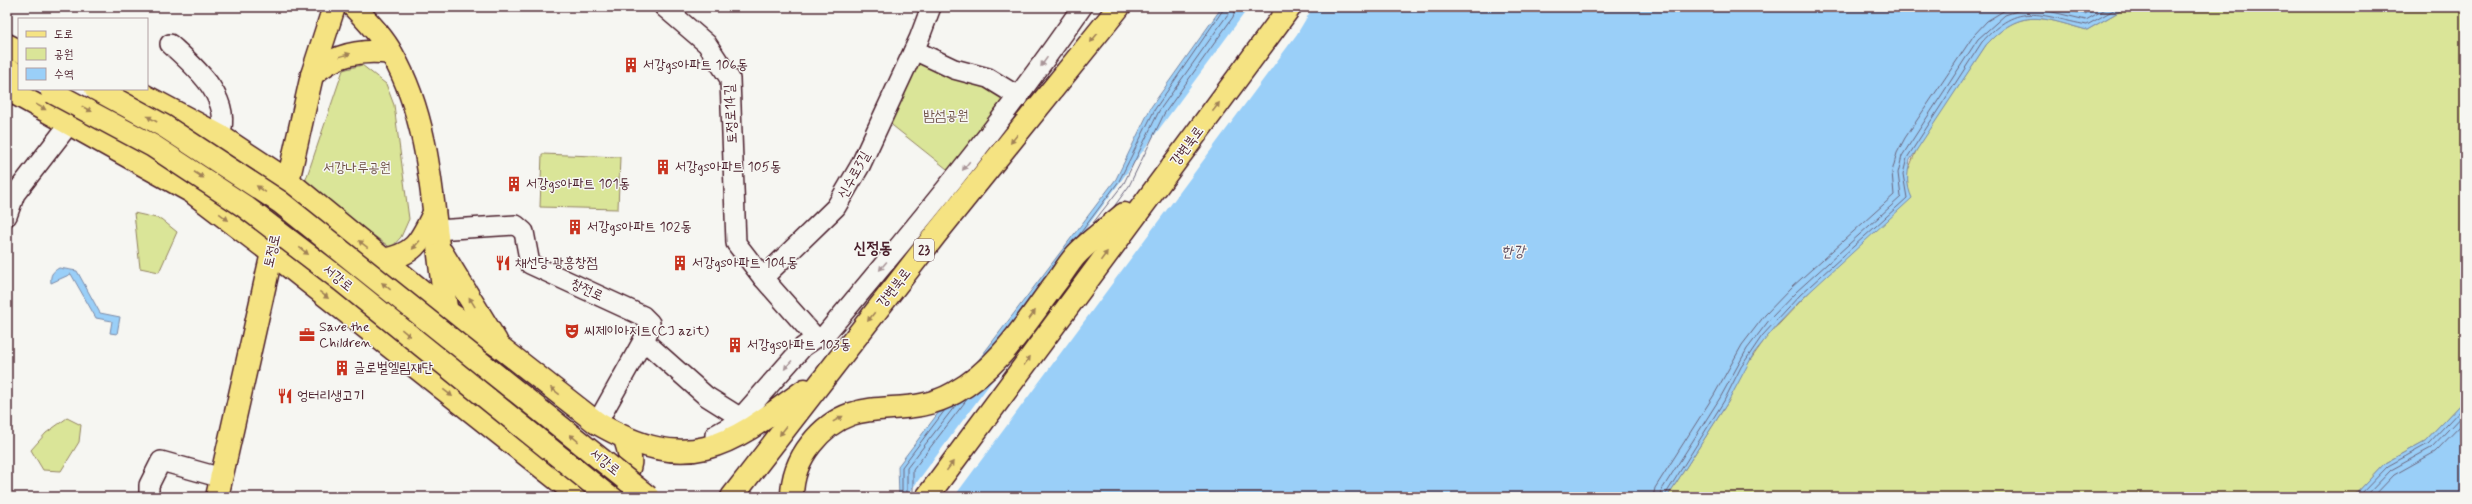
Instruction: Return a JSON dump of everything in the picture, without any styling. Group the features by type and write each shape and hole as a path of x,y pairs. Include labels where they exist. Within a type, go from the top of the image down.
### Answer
{"main road":[{"name":"토정로","path":"219,487 312,75 334,7"},
{"path":"354,7 392,53 407,84 421,127 446,311 461,374 484,421"},
{"name":"강변북로","path":"732,497 826,375 1119,7"},
{"name":"강변북로","path":"927,497 1155,187 1290,7"},
{"path":"7,32 18,34"},
{"path":"7,45 18,50"},
{"path":"312,75 334,59 350,54 376,51 392,53"},
{"path":"7,69 18,74"},
{"path":"7,88 192,192 272,253 578,495"},
{"name":"서강로","path":"50,90 153,146 244,206 331,272 609,497"},
{"name":"서강로","path":"98,90 171,130 280,202 648,497"},
{"path":"134,90 220,136 288,181 446,311 500,347 597,423 625,439 658,449 682,452 705,448 732,439 759,424 826,375"},
{"path":"792,497 796,469 806,450 820,431 838,418 857,410 922,405 953,394 980,377 1014,340 1076,256 1155,187"},
{"path":"383,260 404,255 412,250 420,240 436,230"},
{"path":"436,230 500,347"},
{"path":"602,497 611,494 630,472 631,458 625,439"}],"street":[{"name":"토정로14길","path":"664,7 708,44 730,79 736,243 763,278 816,338"},
{"name":"신수로3길","path":"763,278 836,207 860,166 914,50 931,7"},
{"path":"658,449 678,442 696,442 711,437 736,424 803,347 816,338 824,336 916,227 1019,97 1082,7"},
{"path":"170,44 202,74 216,95 223,114 224,126 220,136"},
{"path":"914,50 954,69 988,78 1019,97"},
{"path":"7,216 15,194 70,123"},
{"name":"창전로","path":"436,230 516,225 524,232 530,264 643,316 650,323 643,340 597,423"},
{"path":"643,340 706,396 741,418"},
{"path":"149,497 149,485 161,461 219,487"}],"green space":[{"path":"2127,7 2465,7 2465,399 2425,441 2385,463 2353,497 1667,497 1728,402 1744,369 1765,339 1908,187 1907,173 1918,146 1986,45 1999,33 2022,20 2033,18 2045,19 2087,30"},
{"name":"밤섬공원","path":"917,58 1011,99 952,173 888,122"},
{"name":"서강나루공원","path":"362,65 386,84 394,105 409,219 401,237 391,248 304,185 343,70"},
{"path":"542,154 620,157 618,209 540,207"},
{"path":"134,213 161,219 177,232 159,272 140,268"},
{"path":"67,418 81,425 79,442 61,471 43,470 31,450 46,433"}],"water":[{"name":"한강","path":"1222,7 2127,7 2087,30 2045,19 2033,18 2022,20 1999,33 1986,45 1910,160 1908,180 1912,198 1803,298 1777,325 1754,353 1728,402 1667,497 899,497 898,466 1116,179 1151,107"},
{"path":"59,268 77,271 100,313 120,317 117,334 110,333 112,321 96,318 71,274 51,283 52,274"},
{"path":"2465,399 2465,497 2353,497 2385,463 2425,441"}],"pier":[{"path":"1249,7 1313,7 1297,34 954,497 906,497 1083,258 1070,250"}],"place":[{"name":"서강gs아파트 106동","path":"631,65"},
{"name":"서강gs아파트 105동","path":"663,167"},
{"name":"서강gs아파트 101동","path":"514,184"},
{"name":"서강gs아파트 102동","path":"575,227"},
{"name":"채선당 광흥창점","path":"503,263"},
{"name":"서강gs아파트 104동","path":"680,263"},
{"name":"씨제이아지트(CJ azit)","path":"572,331"},
{"name":"Save the Children","path":"307,335"},
{"name":"서강gs아파트 103동","path":"735,345"},
{"name":"글로벌엘림재단","path":"342,368"},
{"name":"엉터리생고기","path":"285,396"}],"district":[{"name":"신정동","path":"873,248"}]}
